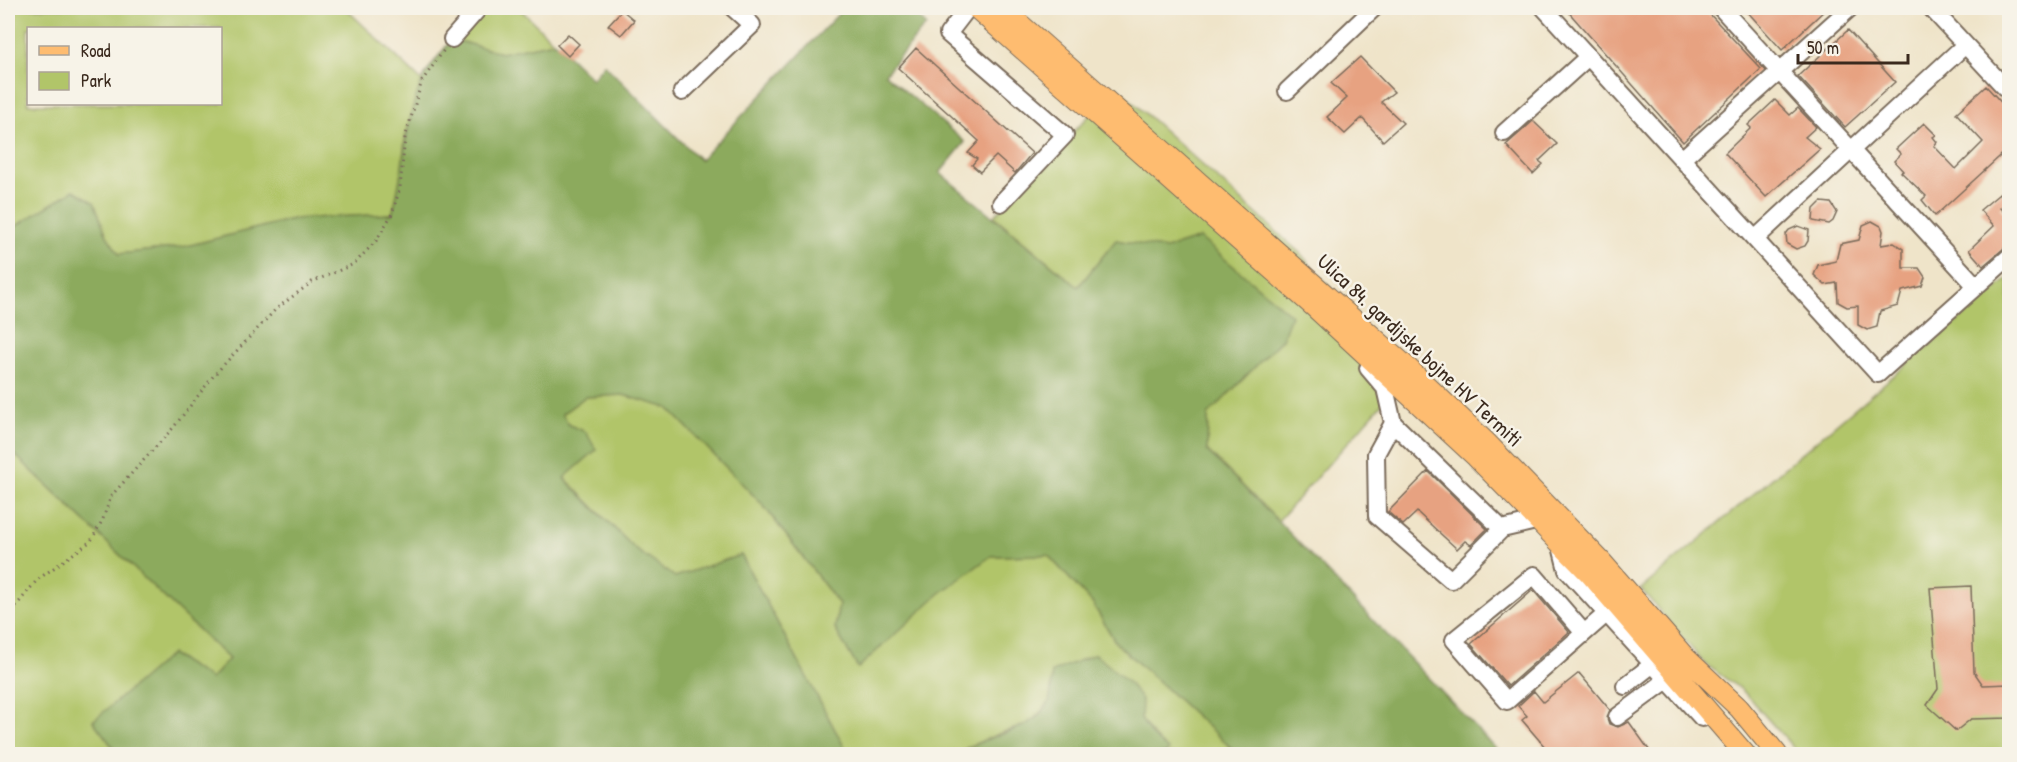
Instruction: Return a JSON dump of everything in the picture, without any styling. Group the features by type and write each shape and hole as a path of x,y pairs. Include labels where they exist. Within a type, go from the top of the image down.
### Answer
{"main road":[{"name":"Ulica 84. gardijske bojne HV Termiti","path":"976,8 1396,382 1540,520 1745,754"},
{"name":"Ulica 84. gardijske bojne HV Termiti","path":"1002,8 1407,366 1486,442 1602,562 1686,658 1739,708 1777,754"}],"street":[{"path":"452,39 479,8"},
{"path":"682,92 752,25 733,8"},
{"path":"968,8 948,33 1065,135 1001,203"},
{"path":"1287,91 1374,8"},
{"path":"1544,8 1878,374 2010,256"},
{"path":"1721,8 1976,286"},
{"path":"1682,159 1850,8"},
{"path":"1931,8 2010,93"},
{"path":"1755,239 1965,45"},
{"path":"1504,133 1588,57"},
{"path":"1289,285 1310,312 1380,380 1385,388 1393,423 1502,529"},
{"path":"1393,423 1376,454 1377,516 1451,580 1502,529 1540,520"},
{"path":"1560,542 1567,570 1708,725 1726,731"},
{"path":"1584,633 1534,575 1454,640 1507,701 1606,614"},
{"path":"1625,686 1653,664"},
{"path":"1617,717 1667,680"}],"path":[{"path":"8,616 37,580 91,541 103,519 111,496 173,428 215,374 276,309 312,282 354,264 376,241 392,214 400,188 405,138 422,81 452,39"}],"green space":[{"path":"8,8 345,8 422,81 405,138 400,188 392,214 293,219 183,247 119,254 107,236 94,202 48,208 8,231"},
{"path":"479,8 519,8 554,42 501,53 452,39"},
{"path":"844,8 909,8 926,25 885,74 965,142 940,173 1078,287 1116,240 1166,249 1200,238 1291,315 1282,339 1208,415 1207,451 1278,521 1501,754 1238,754 1116,643 1093,604 1048,555 991,556 939,594 858,668 835,629 839,604 763,505 668,408 623,395 585,397 562,414 569,425 586,432 596,450 564,478 635,549 675,577 741,555 848,754 118,754 93,721 171,654 211,679 229,659 8,448 8,231 74,190 94,202 107,236 119,254 183,247 293,219 392,214 416,97 428,70 452,39 501,53 554,42 592,79 604,64 700,160"},
{"path":"1116,87 1301,254 1406,377 1278,521 1207,450 1208,415 1282,339 1200,238 1166,249 1116,240 1078,287 994,216"},
{"path":"2009,278 2009,754 1799,754 1743,691 1704,663 1641,589"},
{"path":"623,395 668,407 763,505 839,604 835,629 939,593 991,556 1048,555 1093,604 1116,643 1238,754 1165,754 1167,750 1142,721 1130,689 1114,672 1049,703 1028,725 1003,732 968,747 959,754 848,754 741,555 675,577 635,549 564,477 586,432 569,425 562,414 585,397"},
{"path":"8,448 229,659 211,679 93,720 118,754 8,754"},
{"path":"1095,654 1129,683 1142,700 1141,719 1151,735 1168,750 1165,754 959,754 981,742 1031,722 1048,704 1052,672"}],"building":[{"path":"1565,8 1704,8 1761,69 1683,142"},
{"path":"1744,8 1827,8 1782,50"},
{"path":"622,10 634,20 621,35 608,25"},
{"path":"1848,30 1895,82 1845,127 1798,76"},
{"path":"568,34 579,44 568,56 557,45"},
{"path":"916,48 1032,153 1015,173 996,156 980,172 972,165 977,159 968,153 979,141 898,68"},
{"path":"1360,57 1394,92 1381,102 1403,123 1383,141 1362,118 1345,134 1327,117 1347,98 1331,83"},
{"path":"1986,86 2010,112 2010,147 1935,216 1922,200 1926,196 1901,172 1903,171 1894,161 1901,154 1896,149 1924,123 1936,135 1933,137 1937,142 1934,146 1956,169 1983,142 1956,113"},
{"path":"1775,100 1790,115 1798,108 1816,127 1805,137 1820,149 1766,197 1725,153 1751,128 1748,125"},
{"path":"1533,121 1557,144 1539,161 1543,164 1533,174 1506,145"},
{"path":"2010,185 2010,200 2000,208 2010,218 2010,243 1983,266 1969,250 1994,226 1980,210"},
{"path":"1821,202 1831,203 1837,212 1829,224 1813,221 1814,209"},
{"path":"1872,221 1881,226 1883,231 1881,245 1894,243 1903,249 1903,268 1919,268 1925,277 1922,286 1902,291 1898,306 1880,311 1877,327 1867,330 1858,325 1858,306 1847,307 1838,302 1837,283 1825,285 1814,275 1818,265 1836,261 1840,244 1859,240 1863,225"},
{"path":"1798,226 1809,230 1805,246 1796,249 1787,244 1786,234"},
{"path":"1428,471 1487,529 1471,545 1465,541 1457,549 1417,512 1403,525 1388,512"},
{"path":"1971,586 1974,672 1983,685 2010,684 2010,718 1971,719 1956,731 1927,705 1938,689 1930,588"},
{"path":"1533,590 1569,632 1508,686 1471,644"},
{"path":"1579,673 1610,710 1607,718 1609,724 1618,727 1629,722 1652,754 1551,754 1522,720 1527,716 1518,706 1534,691 1543,702"}]}
